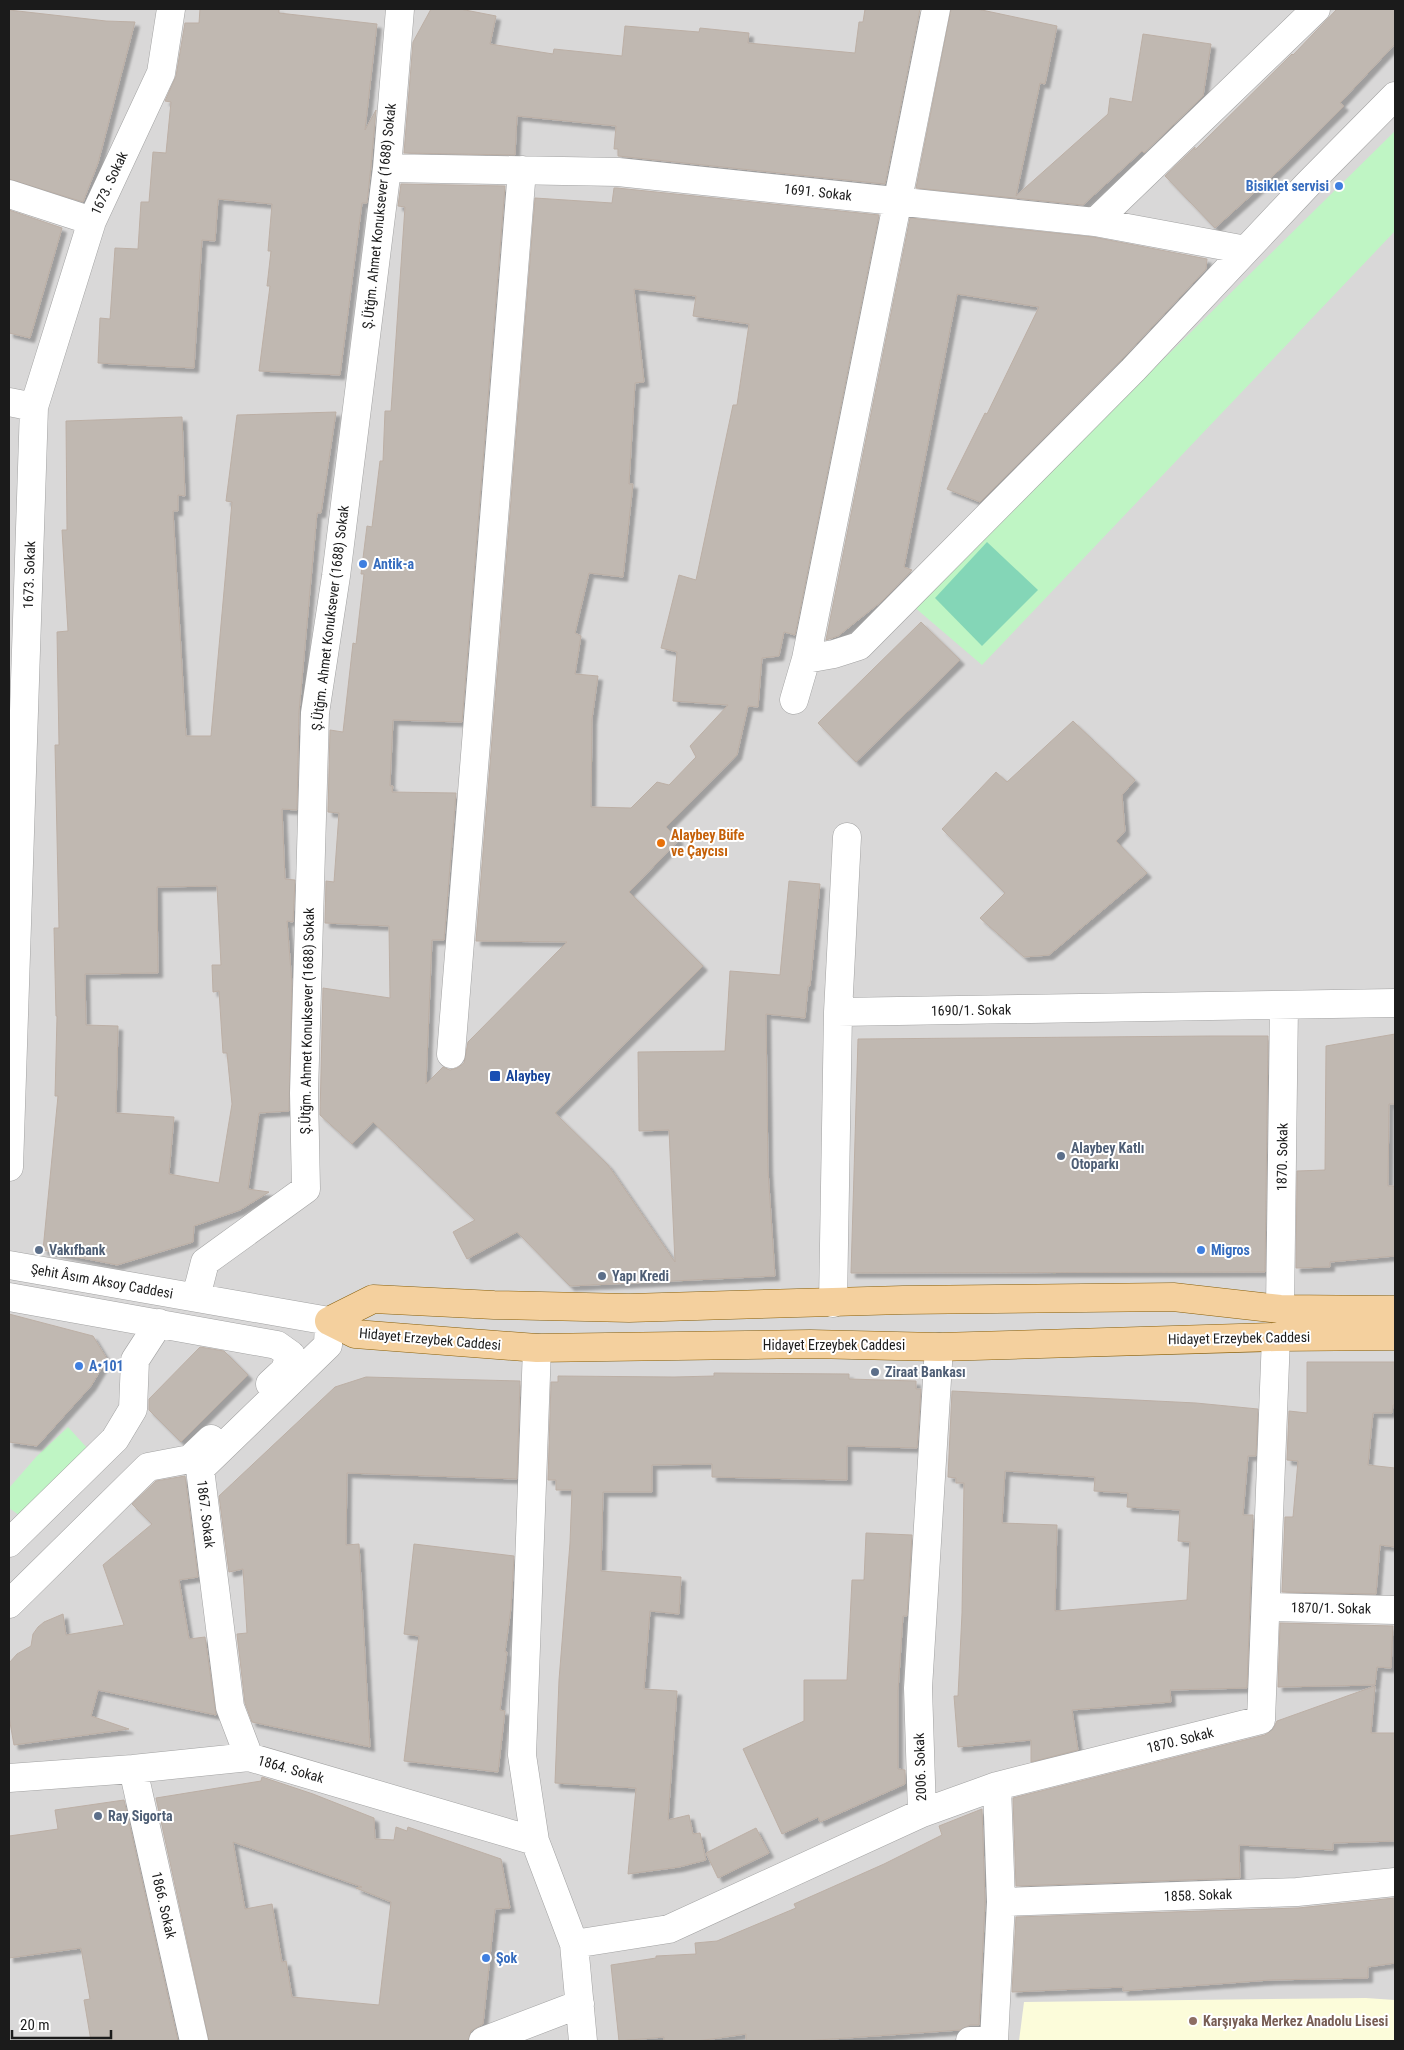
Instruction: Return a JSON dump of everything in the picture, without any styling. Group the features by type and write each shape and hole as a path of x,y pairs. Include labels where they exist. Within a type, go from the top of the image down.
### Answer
{"main road":[{"name":"Hidayet Erzeybek Caddesi","path":"329,1321 373,1300 629,1308 1173,1297 1280,1309 1395,1310"},
{"name":"Hidayet Erzeybek Caddesi","path":"329,1321 356,1334 537,1348 810,1344 939,1347 1276,1337 1395,1336"}],"street":[{"name":"1673. Sokak","path":"9,1167 21,405 92,221 161,73 172,9"},
{"name":"Ş.Ütğm. Ahmet Konuksever (1688) Sokak","path":"196,1297 205,1262 306,1189 304,1093 315,713 336,576 387,168 400,9"},
{"path":"794,700 806,659 936,9"},
{"path":"1095,222 1316,9"},
{"path":"806,659 834,654 859,646 1132,370 1395,96"},
{"name":"1691. Sokak","path":"387,168 618,172 1095,222 1246,250"},
{"path":"451,1054 522,170"},
{"path":"9,194 92,221"},
{"path":"833,1303 838,1012 847,837"},
{"name":"1690/1. Sokak","path":"838,1012 1395,1003"},
{"name":"1870. Sokak","path":"1280,1309 1284,1005"},
{"name":"Şehit Âsım Aksoy Caddesi","path":"9,1265 329,1321"},
{"path":"9,1297 277,1345 291,1355 284,1371 190,1459 148,1467 9,1604"},
{"name":"1867. Sokak","path":"249,1757 230,1707 200,1469 328,1345 329,1321"},
{"path":"9,1543 115,1439 133,1409 135,1360 159,1324"},
{"name":"1870. Sokak","path":"997,1786 1262,1720 1276,1337"},
{"name":"2006. Sokak","path":"574,1944 669,1928 922,1814 918,1688 939,1347"},
{"path":"537,1348 522,1754 535,1841 574,1944 583,2041"},
{"name":"1870/1. Sokak","path":"1267,1607 1395,1610"},
{"name":"1864. Sokak","path":"9,1778 133,1769 249,1757 535,1841"},
{"name":"1866. Sokak","path":"133,1769 194,2041"},
{"path":"922,1814 997,1786 1001,1902 994,2041 970,2041"},
{"name":"1858. Sokak","path":"1001,1902 1297,1892 1395,1882"},
{"path":"483,2041 580,2004"}],"shaded area":[{"path":"9,9 1395,9 1395,2041 9,2041"},
{"name":"Karşıyaka Merkez Anadolu Lisesi","path":"1366,1998 1395,2000 1395,2041 1019,2041 1024,2002"}],"green space":[{"path":"1395,131 1395,231 982,665 913,606"},
{"path":"987,542 1038,590 982,646 935,598"},
{"path":"68,1427 88,1449 26,1520 9,1508 9,1488 37,1456"}],"building":[{"path":"200,9 279,9 279,13 377,24 365,130 376,110 371,166 367,203 362,203 340,375 259,371 270,286 267,286 271,251 268,251 272,204 218,199 215,241 202,240 194,368 98,363 100,318 110,319 115,248 138,249 141,202 149,202 153,152 166,153 171,102 165,101 176,76 185,23 199,23"},
{"path":"431,9 460,9 496,16 490,44 553,54 554,49 622,56 625,26 699,32 700,28 749,33 748,43 855,53 859,22 863,22 865,9 920,9 885,184 618,156 618,149 614,149 616,126 517,116 515,155 404,153 413,42"},
{"path":"951,9 977,9 1057,26 1045,84 1040,83 1016,196 1108,114 1110,98 1132,102 1143,34 1211,44 1203,96 1144,153 1142,151 1083,205 916,188"},
{"path":"1337,9 1395,9 1395,44 1340,103 1344,106 1277,172 1215,228 1165,176 1195,147 1195,150 1293,55"},
{"path":"9,10 106,21 135,22 98,163 83,202 9,179"},
{"path":"401,184 505,186 462,722 393,720 390,786 393,786 392,792 456,793 444,940 432,940 426,1084 443,1067 450,1070 464,1063 468,1042 567,942 476,941 535,198 612,203 614,188 617,188 879,215 795,635 784,632 779,656 762,658 758,707 748,706 737,755 666,827 679,840 629,892 703,966 555,1113 608,1165 675,1262 669,1130 639,1131 638,1052 725,1051 730,971 780,975 789,881 820,884 805,1018 766,1014 768,1170 775,1276 570,1286 517,1232 467,1259 453,1232 475,1220 373,1122 352,1144 320,1115 323,988 390,998 389,926 325,923 326,881 334,882 339,813 328,812 330,730 343,732 353,643 356,644 364,574 361,574 367,526 372,527 380,461 383,461 385,411 391,411 405,207 398,206","holes":["634,289 696,296 693,316 749,324 737,405 733,405 696,580 679,575 661,648 677,652 673,701 728,705 690,746 696,757 669,785 657,782 631,808 591,807 592,719 598,676 575,674 581,636 575,633 589,573 623,577 633,484 629,484 635,383 644,382"]},
{"path":"9,210 62,228 30,338 9,333"},
{"path":"910,218 1093,237 1207,259 1206,269 1122,359 980,502 947,489 985,413 987,414 1039,307 957,294 904,567 912,570 882,601 838,636 826,640"},
{"path":"336,412 321,513 317,513 299,712 297,810 282,809 285,879 295,880 293,922 287,921 292,984 289,1111 259,1113 248,1189 269,1192 240,1210 194,1226 193,1242 117,1265 43,1250 58,1096 55,1096 57,1016 54,928 59,928 55,745 59,745 57,632 68,631 62,530 67,530 66,421 182,417 185,496 178,495 178,511 173,511 186,736 211,736 232,502 226,501 237,415","holes":["217,886 221,965 212,965 213,992 219,991 223,1053 227,1053 232,1104 219,1183 169,1174 174,1117 116,1113 118,1026 86,1025 85,974 158,973 157,887"]},
{"path":"921,622 960,660 856,762 818,723"},
{"path":"1073,721 1135,780 1122,795 1125,831 1116,841 1147,873 1049,955 1024,957 980,918 1005,893 942,829 996,772 1007,782"},
{"path":"1395,1034 1395,1104 1389,1104 1388,1186 1395,1186 1395,1256 1330,1262 1330,1267 1296,1268 1297,1171 1325,1170 1326,1046"},
{"name":"Alaybey Katlı Otoparkı","path":"1268,1036 1265,1272 851,1273 858,1039"},
{"path":"9,1314 93,1336 107,1359 91,1386 37,1446 9,1442"},
{"path":"200,1347 224,1351 248,1375 181,1442 149,1410 149,1399"},
{"path":"1307,1362 1395,1362 1395,1405 1393,1405 1392,1413 1373,1413 1368,1465 1395,1468 1395,1547 1380,1545 1376,1594 1282,1592 1285,1517 1293,1517 1298,1461 1287,1460 1289,1411 1307,1413"},
{"path":"714,1373 849,1374 849,1379 916,1381 916,1389 921,1389 917,1448 847,1446 847,1480 712,1477 712,1464 652,1465 652,1492 603,1492 601,1571 681,1577 679,1614 650,1611 644,1689 677,1691 668,1820 689,1815 693,1834 700,1833 706,1860 679,1867 628,1874 636,1788 555,1783 559,1680 570,1543 572,1490 556,1490 556,1480 548,1480 551,1382 558,1382 558,1376 674,1377 714,1376"},
{"path":"366,1377 520,1381 517,1479 347,1473 346,1545 359,1544 370,1747 252,1722 245,1703 237,1634 247,1633 243,1569 229,1572 219,1496 335,1387"},
{"path":"952,1391 1196,1403 1258,1409 1256,1456 1248,1456 1243,1515 1253,1515 1247,1688 1170,1690 1171,1702 1072,1710 1078,1750 1031,1762 1031,1740 958,1747 954,1696 958,1696 962,1613 964,1483 956,1483 956,1478 948,1477","holes":["1005,1471 1095,1477 1094,1491 1128,1493 1127,1507 1180,1510 1178,1541 1190,1542 1187,1600 1055,1611 1057,1525 1002,1523"]},
{"path":"185,1476 198,1577 179,1580 189,1639 205,1637 216,1715 98,1690 91,1716 129,1729 14,1745 9,1717 9,1663 17,1654 31,1646 33,1634 38,1627 44,1622 63,1614 66,1635 124,1625 103,1565 152,1524 132,1504 156,1481"},
{"path":"866,1533 912,1535 907,1616 903,1616 898,1691 898,1769 905,1770 905,1784 820,1822 818,1817 782,1834 743,1749 804,1721 804,1680 847,1680 852,1580 864,1580"},
{"path":"414,1544 514,1556 511,1608 505,1652 507,1652 500,1710 505,1711 498,1772 404,1761 419,1636 404,1634"},
{"path":"1280,1623 1393,1626 1391,1668 1377,1667 1375,1685 1278,1687"},
{"path":"1375,1686 1371,1733 1395,1733 1395,1841 1333,1843 1333,1850 1239,1845 1240,1878 1016,1886 1013,1798 1265,1735 1273,1729 1277,1721"},
{"path":"262,1777 313,1794 374,1818 375,1839 394,1840 396,1827 407,1831 408,1827 501,1859 510,1908 495,1909 483,2024 471,2031 468,2041 209,2041 156,1798 261,1781","holes":["233,1842 362,1887 356,1888 391,1902 379,2005 292,1997 286,1961 282,1962 272,1904 245,1909"]},
{"path":"124,1800 178,2041 91,2041 84,2000 90,1999 81,1948 9,1958 9,1836 58,1829 55,1810"},
{"path":"982,1809 985,1902 979,2025 970,2025 960,2030 804,2041 746,2041 746,2034 698,2041 664,2041 664,2037 619,2041 611,1965 656,1958 656,1956 696,1954 695,1943 717,1941 796,1908 794,1904 884,1864 942,1835 939,1826"},
{"path":"756,1828 769,1853 718,1878 706,1853"},
{"path":"1395,1898 1395,1963 1368,1967 1368,1978 1270,1980 1123,1991 1123,1987 1012,1992 1016,1917 1298,1908"}],"place":[{"name":"Bisiklet servisi","path":"1339,186"},
{"name":"Antik-a","path":"363,564"},
{"name":"Alaybey Büfe ve Çaycısı","path":"661,843"},
{"name":"Alaybey","path":"495,1076"},
{"name":"Alaybey Katlı Otoparkı","path":"1061,1156"},
{"name":"Vakıfbank","path":"39,1250"},
{"name":"Migros","path":"1201,1250"},
{"name":"Yapı Kredi","path":"602,1276"},
{"name":"A•101","path":"79,1366"},
{"name":"Ziraat Bankası","path":"875,1372"},
{"name":"Ray Sigorta","path":"98,1816"},
{"name":"Şok","path":"486,1958"},
{"name":"Karşıyaka Merkez Anadolu Lisesi","path":"1193,2021"}]}
